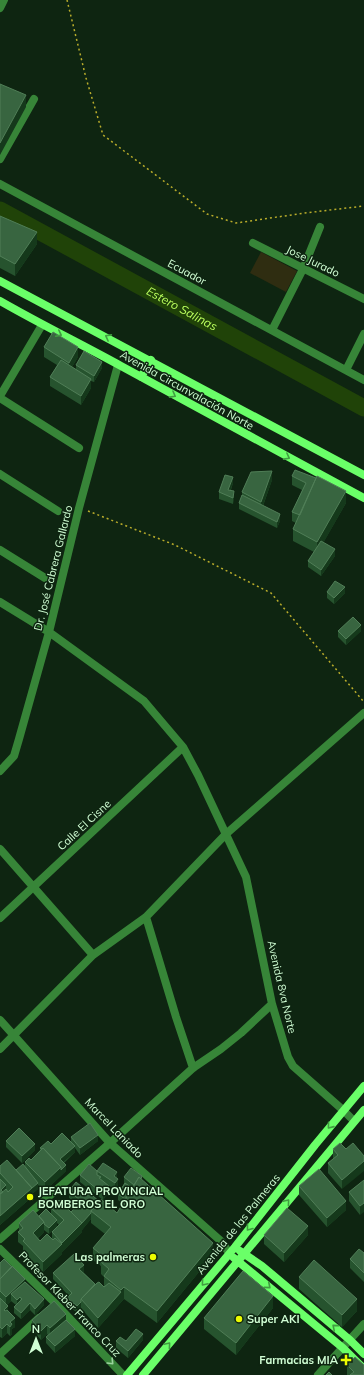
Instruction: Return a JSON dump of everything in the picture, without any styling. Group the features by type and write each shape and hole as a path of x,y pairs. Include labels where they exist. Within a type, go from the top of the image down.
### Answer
{"main road":[{"name":"Avenida Circunvalación Norte","path":"0,280 364,475"},
{"name":"Avenida Circunvalación Norte","path":"0,301 364,498"},
{"path":"141,377 151,360"},
{"name":"Avenida de las Palmeras","path":"127,1375 232,1250 343,1110 364,1086"},
{"name":"Avenida de las Palmeras","path":"143,1375 364,1110"},
{"name":"Marcel Laniado","path":"232,1250 244,1254 262,1266 350,1340 364,1354"},
{"name":"Marcel Laniado","path":"232,1250 238,1261 343,1348 364,1369"}],"street":[{"path":"0,8 4,0"},
{"path":"0,159 34,99"},
{"name":"Ecuador","path":"0,184 364,380"},
{"path":"272,330 303,269 320,227"},
{"name":"Jose Jurado","path":"253,243 364,298"},
{"path":"42,325 0,397 79,448"},
{"path":"346,370 364,334"},
{"name":"Dr. José Cabrera Gallardo","path":"0,771 14,756 49,632 79,508 118,365"},
{"path":"0,474 58,511"},
{"path":"0,550 45,578"},
{"name":"Avenida 8va Norte","path":"0,602 49,632 144,701 183,747 198,775 246,877 272,1004 288,1057 293,1066 343,1110 354,1122"},
{"path":"0,1049 93,955 146,917 226,834 364,713"},
{"name":"Calle El Cisne","path":"0,918 34,888 183,747"},
{"path":"0,849 93,955"},
{"path":"146,917 193,1068"},
{"path":"0,1239 193,1068 241,1033 272,1004"},
{"name":"Marcel Laniado","path":"0,1020 110,1143 232,1250"},
{"name":"Profesor Kleber Franco Cruz","path":"0,1249 49,1309 123,1375"},
{"path":"0,1354 49,1309"},
{"path":"318,1375 364,1324"},
{"path":"0,1358 18,1375"}],"path":[{"path":"67,0 86,78 103,135 207,214 236,223 364,206"},
{"path":"79,508 175,545 270,593 364,702"}],"shaded area":[{"path":"261,252 297,271 286,292 250,273"}],"building":[{"path":"0,84 26,95 0,143"},
{"path":"0,216 37,232 15,264 0,256"},
{"path":"53,332 78,347 69,363 44,347"},
{"path":"84,351 102,362 94,376 76,365"},
{"path":"61,360 91,379 81,396 50,377"},
{"path":"295,470 316,478 300,515 292,512 306,483 292,476"},
{"path":"272,471 261,502 242,492 251,472"},
{"path":"225,475 233,477 228,490 234,491 233,498 219,492"},
{"path":"317,476 346,491 317,542 293,529"},
{"path":"242,495 280,514 277,522 239,503"},
{"path":"321,541 335,549 321,570 308,561"},
{"path":"335,581 345,587 334,598 327,592"},
{"path":"353,617 361,625 346,639 338,631"},
{"path":"90,1123 98,1135 80,1148 71,1137"},
{"path":"19,1128 35,1144 22,1156 6,1141"},
{"path":"62,1133 75,1146 60,1159 66,1165 61,1170 61,1167 43,1148 40,1148 48,1141 51,1144"},
{"path":"340,1143 346,1149 353,1143 364,1156 364,1161 342,1180 328,1163 338,1155 333,1149"},
{"path":"43,1148 61,1167 45,1182 25,1162 29,1158 31,1160"},
{"path":"7,1160 32,1188 0,1216 0,1194 6,1189 8,1192 13,1187 0,1173 0,1166"},
{"path":"103,1163 117,1172 114,1176 118,1179 115,1183 97,1171"},
{"path":"23,1164 38,1183 32,1188 16,1170"},
{"path":"89,1164 97,1171 97,1175 101,1177 99,1178 109,1186 103,1194 80,1175"},
{"path":"131,1168 142,1176 141,1179 139,1177 134,1185 124,1177"},
{"path":"319,1169 346,1201 327,1218 299,1186"},
{"name":"Las palmeras","path":"139,1177 213,1243 157,1311 124,1287 121,1290 104,1276 109,1269 101,1262 103,1256 93,1248 111,1227 91,1211 101,1199 117,1213"},
{"path":"0,1179 6,1185 1,1190 3,1192 0,1194"},
{"path":"364,1180 364,1203 360,1206 349,1192"},
{"path":"76,1182 99,1201 82,1223 71,1212 81,1201 69,1191"},
{"path":"125,1183 132,1188 125,1199 118,1194"},
{"path":"59,1200 82,1223 62,1243 52,1232 64,1220 51,1208"},
{"path":"287,1208 308,1226 284,1253 264,1235"},
{"path":"46,1209 57,1220 49,1228 44,1224 39,1216"},
{"path":"33,1210 44,1222 33,1233 40,1241 47,1234 53,1240 55,1238 62,1244 43,1262 23,1241 25,1239 18,1232 23,1228 19,1223"},
{"path":"359,1249 364,1253 364,1273 350,1259"},
{"path":"74,1254 84,1265 79,1269 95,1284 81,1299 81,1302 77,1306 67,1298 72,1293 53,1273"},
{"path":"4,1259 12,1267 0,1279 0,1263"},
{"path":"314,1260 357,1299 342,1315 299,1277"},
{"path":"12,1266 25,1279 6,1297 0,1291 0,1279"},
{"name":"Super AKI","path":"243,1271 273,1296 236,1343 204,1318"},
{"path":"25,1282 44,1299 35,1309 30,1303 21,1313 14,1307 22,1299 20,1297 17,1300 11,1294"},
{"path":"99,1282 104,1287 109,1283 121,1292 98,1318 81,1299"},
{"path":"0,1298 8,1306 4,1310 7,1310 15,1318 10,1322 12,1324 10,1327 7,1324 2,1329 0,1327"},
{"path":"54,1301 66,1314 50,1328 47,1325 41,1331 32,1320"},
{"path":"66,1320 75,1329 55,1346 46,1337"},
{"path":"136,1329 143,1334 128,1351 116,1341 120,1337 126,1341"},
{"path":"355,1357 364,1365 364,1375 350,1375 354,1372 347,1365"}],"waterway":[{"name":"Estero Salinas","path":"0,210 364,408"}],"place":[{"name":"JEFATURA PROVINCIAL BOMBEROS EL ORO","path":"30,1197"},
{"name":"Las palmeras","path":"153,1257"},
{"name":"Super AKI","path":"239,1319"},
{"name":"Farmacias MIA","path":"346,1360"}]}
